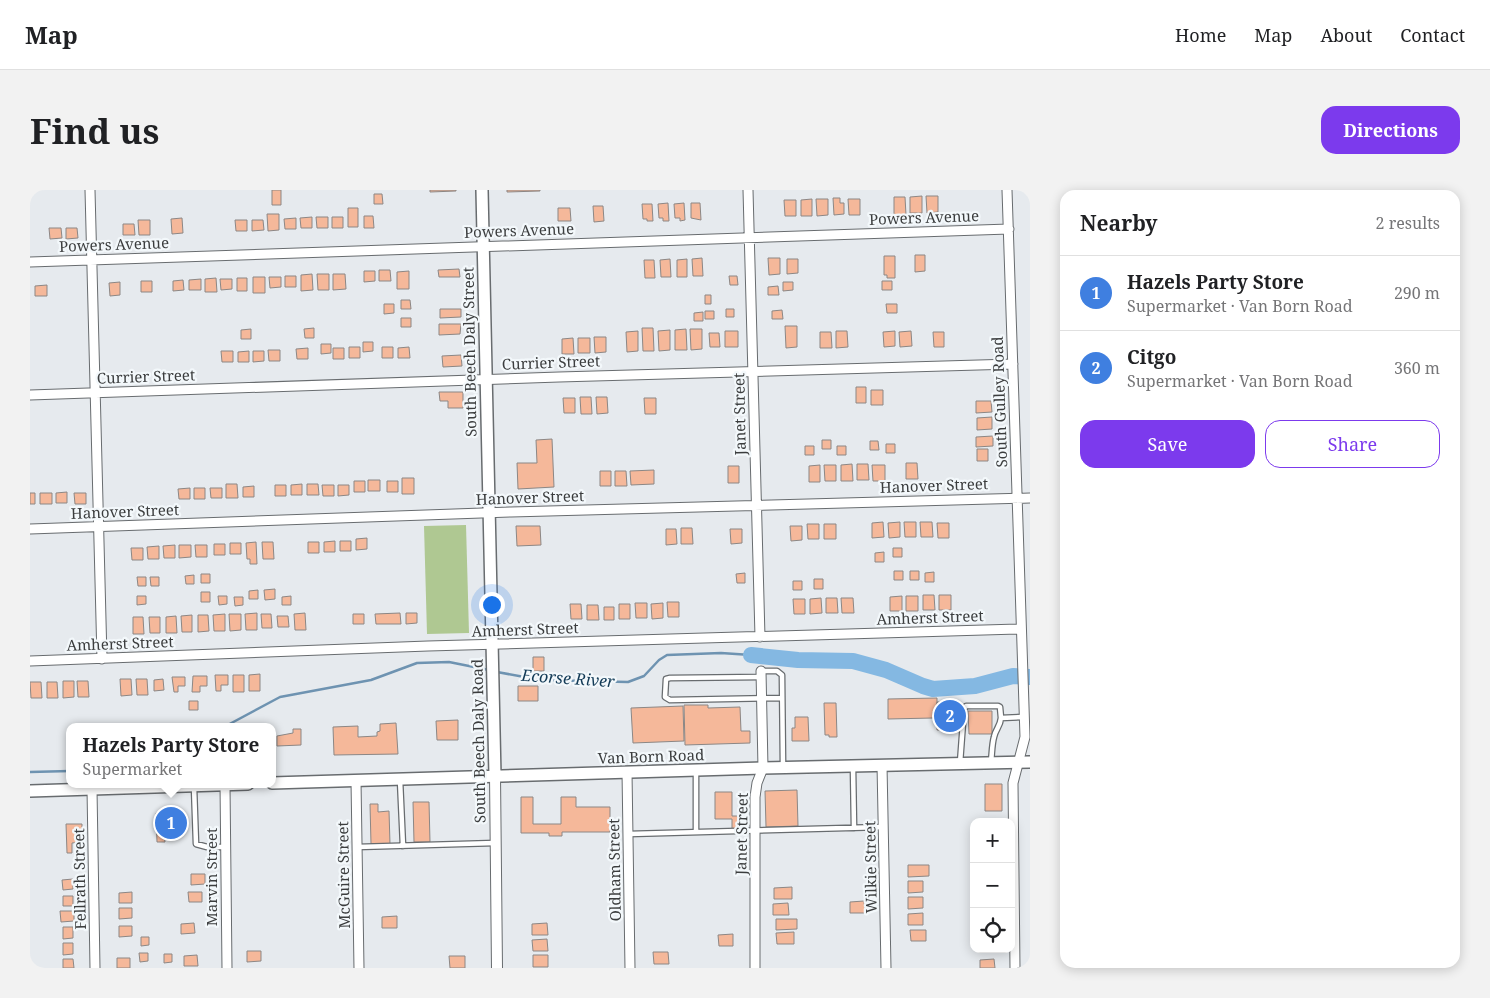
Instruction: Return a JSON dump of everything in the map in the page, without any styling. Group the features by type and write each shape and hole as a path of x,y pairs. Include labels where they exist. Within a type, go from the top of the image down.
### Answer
{"main road":[{"name":"South Beech Daly Street","path":"482,190 488,512"},
{"name":"South Beech Daly Road","path":"488,512 495,776"},
{"name":"Van Born Road","path":"276,784 783,767 1024,762"},
{"path":"30,791 126,788"}],"street":[{"path":"90,190 102,658"},
{"name":"Janet Street","path":"748,190 760,637"},
{"name":"South Gulley Road","path":"1008,190 1022,667 1025,689 1024,762 1013,782 1015,968"},
{"name":"Powers Avenue","path":"30,262 1009,229"},
{"name":"Currier Street","path":"30,395 485,379 1013,364"},
{"name":"Hanover Street","path":"30,529 488,512 1030,498"},
{"name":"Amherst Street","path":"30,661 492,644 1021,630"},
{"name":"Janet Street","path":"755,968 755,797 763,768 761,674"},
{"name":"Wilkie Street","path":"882,765 886,968"},
{"name":"Oldham Street","path":"627,772 630,968"},
{"name":"South Beech Daly Road","path":"495,776 498,968"},
{"name":"McGuire Street","path":"356,781 359,968"},
{"name":"Marvin Street","path":"225,788 227,968"},
{"name":"Fellrath Street","path":"92,789 94,968"}],"lane":[{"path":"782,698 670,700 665,697 666,680 670,678 780,672 782,675 783,767"},
{"path":"960,763 964,709 966,706 1000,707 1000,726 995,731 993,738 991,762"},
{"path":"1001,718 1024,717"},
{"path":"853,766 854,828"},
{"path":"696,770 696,832"},
{"path":"400,779 403,846"},
{"path":"194,788 196,844 207,847 226,847"},
{"path":"629,834 884,827"},
{"path":"357,847 496,843"}],"green space":[{"path":"466,525 469,633 427,634 424,526"}],"building":[{"path":"272,190 281,190 281,205 272,205"},
{"path":"430,190 456,190 456,191 430,192"},
{"path":"507,190 540,190 540,191 507,192"},
{"path":"374,194 382,194 383,204 374,204"},
{"path":"922,196 922,213 910,213 910,197"},
{"path":"926,196 938,196 938,212 927,213"},
{"path":"894,197 905,197 906,215 894,215"},
{"path":"833,198 840,198 840,203 844,203 844,214 834,215"},
{"path":"812,199 812,216 801,216 801,200"},
{"path":"816,199 828,199 828,215 817,216"},
{"path":"848,199 860,199 860,215 849,215"},
{"path":"784,200 796,200 796,216 785,216"},
{"path":"668,203 669,221 663,221 663,218 659,218 658,204"},
{"path":"684,203 685,220 680,221 680,218 675,218 674,204"},
{"path":"691,203 700,203 701,220 691,218"},
{"path":"642,204 652,204 653,221 643,219"},
{"path":"593,206 603,206 604,221 594,222"},
{"path":"348,208 358,208 358,227 348,227"},
{"path":"558,208 570,208 571,221 558,221"},
{"path":"267,214 279,214 279,230 268,231"},
{"path":"364,216 373,216 374,228 364,228"},
{"path":"312,217 312,228 301,228 300,218"},
{"path":"316,217 328,217 328,228 317,228"},
{"path":"332,217 343,217 343,228 332,228"},
{"path":"182,218 183,233 172,234 171,219"},
{"path":"296,218 296,229 285,229 284,219"},
{"path":"138,220 150,220 150,235 139,235"},
{"path":"235,220 247,220 247,231 236,231"},
{"path":"252,220 263,220 264,230 252,231"},
{"path":"123,224 134,224 135,235 123,235"},
{"path":"49,228 61,228 62,238 50,239"},
{"path":"66,228 77,228 78,238 66,239"},
{"path":"915,255 925,255 925,271 915,272"},
{"path":"884,256 895,256 895,278 887,278 887,275 884,275"},
{"path":"702,258 703,276 693,276 692,259"},
{"path":"768,258 780,258 780,274 769,275"},
{"path":"670,259 671,277 661,277 660,260"},
{"path":"687,259 687,277 677,277 677,260"},
{"path":"787,259 798,259 798,273 787,274"},
{"path":"644,260 654,260 655,278 645,278"},
{"path":"459,269 460,277 439,277 438,270"},
{"path":"379,270 390,270 391,281 379,281"},
{"path":"364,271 375,271 375,281 364,282"},
{"path":"409,271 409,289 397,289 397,272"},
{"path":"312,274 313,290 301,291 301,275"},
{"path":"317,274 329,274 329,290 318,290"},
{"path":"333,274 345,274 346,289 333,290"},
{"path":"285,276 296,276 296,287 285,287"},
{"path":"729,276 737,276 738,285 730,285"},
{"path":"253,277 265,277 265,293 253,293"},
{"path":"269,277 281,277 281,287 270,288"},
{"path":"216,278 217,292 205,292 205,279"},
{"path":"237,278 247,278 247,291 237,291"},
{"path":"201,279 201,290 189,290 189,280"},
{"path":"220,279 232,279 232,289 221,290"},
{"path":"183,280 184,290 173,291 173,281"},
{"path":"141,281 152,281 152,292 141,292"},
{"path":"882,281 892,281 892,290 882,290"},
{"path":"120,282 120,295 110,296 109,283"},
{"path":"783,282 793,282 793,290 783,291"},
{"path":"47,285 47,296 35,296 35,286"},
{"path":"778,286 779,295 768,295 768,287"},
{"path":"705,295 711,295 711,304 705,304"},
{"path":"401,300 410,300 411,309 401,309"},
{"path":"384,304 394,304 394,313 384,314"},
{"path":"886,304 897,304 897,313 887,313"},
{"path":"440,309 461,309 461,317 440,318"},
{"path":"726,309 734,309 734,317 726,317"},
{"path":"782,310 783,319 772,319 772,311"},
{"path":"705,311 714,311 714,319 705,319"},
{"path":"703,312 703,321 694,321 694,313"},
{"path":"401,318 411,318 411,327 401,327"},
{"path":"439,324 461,324 460,334 439,335"},
{"path":"785,326 797,326 797,347 786,348"},
{"path":"314,328 314,338 305,338 304,329"},
{"path":"642,328 653,328 654,351 643,351"},
{"path":"251,329 251,339 241,339 241,330"},
{"path":"686,329 687,350 675,350 675,330"},
{"path":"690,329 702,329 702,349 691,350"},
{"path":"670,330 670,350 659,351 658,331"},
{"path":"638,331 638,351 627,352 626,332"},
{"path":"725,331 738,331 738,347 725,347"},
{"path":"836,331 847,331 848,347 836,348"},
{"path":"895,331 895,346 884,347 883,332"},
{"path":"911,331 912,346 900,347 899,332"},
{"path":"820,332 831,332 832,348 820,348"},
{"path":"933,332 944,332 944,347 934,347"},
{"path":"709,333 719,333 720,347 710,347"},
{"path":"594,337 606,337 606,352 595,353"},
{"path":"573,338 574,354 562,354 562,339"},
{"path":"578,338 590,338 590,353 578,353"},
{"path":"363,342 373,342 373,351 363,352"},
{"path":"321,344 331,344 331,353 321,354"},
{"path":"349,347 360,347 360,358 349,358"},
{"path":"382,347 393,347 393,358 382,358"},
{"path":"409,347 410,358 398,358 398,348"},
{"path":"308,348 308,359 297,359 296,349"},
{"path":"333,348 344,348 344,359 333,359"},
{"path":"268,350 280,350 280,361 269,361"},
{"path":"221,351 233,351 233,362 222,362"},
{"path":"249,351 249,362 238,362 238,352"},
{"path":"253,351 264,351 264,361 253,362"},
{"path":"461,355 462,366 443,367 442,356"},
{"path":"856,387 866,387 866,403 856,403"},
{"path":"871,390 883,390 883,405 871,405"},
{"path":"439,392 463,392 463,408 448,408 448,401 440,401"},
{"path":"580,397 591,397 592,414 581,414"},
{"path":"596,397 607,397 608,413 597,414"},
{"path":"563,398 575,398 575,413 564,413"},
{"path":"644,398 656,398 656,414 645,414"},
{"path":"976,401 991,401 992,412 976,413"},
{"path":"992,417 992,429 977,430 977,418"},
{"path":"993,436 993,446 976,447 976,437"},
{"path":"552,439 554,487 518,489 517,463 537,463 536,440"},
{"path":"822,440 831,440 831,449 822,449"},
{"path":"870,441 878,441 879,450 870,450"},
{"path":"886,444 895,444 895,453 886,453"},
{"path":"805,446 814,446 814,455 805,455"},
{"path":"837,446 846,446 846,455 837,455"},
{"path":"977,449 988,449 988,461 977,461"},
{"path":"906,463 917,463 918,479 906,479"},
{"path":"852,464 853,481 841,481 841,465"},
{"path":"857,464 868,464 869,480 857,480"},
{"path":"820,465 820,482 809,482 809,466"},
{"path":"824,465 836,465 836,481 825,481"},
{"path":"872,465 885,465 885,481 873,481"},
{"path":"728,466 739,466 739,483 728,483"},
{"path":"654,470 654,484 631,485 630,471"},
{"path":"600,471 611,471 611,486 600,486"},
{"path":"615,471 626,471 627,486 615,486"},
{"path":"402,478 414,478 414,494 402,494"},
{"path":"368,480 380,480 380,491 368,491"},
{"path":"354,481 365,481 365,492 354,492"},
{"path":"387,481 398,481 398,492 387,492"},
{"path":"226,484 237,484 238,498 226,498"},
{"path":"302,484 302,495 291,495 291,485"},
{"path":"307,484 318,484 319,495 307,495"},
{"path":"275,485 286,485 286,496 275,496"},
{"path":"322,485 334,485 334,496 323,496"},
{"path":"338,485 349,485 349,495 338,496"},
{"path":"254,486 254,497 243,497 243,487"},
{"path":"190,488 190,499 179,499 178,489"},
{"path":"194,488 205,488 205,499 194,499"},
{"path":"210,488 222,488 222,498 211,498"},
{"path":"67,492 67,503 56,503 56,493"},
{"path":"30,493 35,493 35,504 30,504"},
{"path":"40,493 52,493 52,504 40,504"},
{"path":"74,493 86,493 86,504 75,504"},
{"path":"883,522 884,537 872,538 872,523"},
{"path":"900,522 900,537 889,538 888,523"},
{"path":"904,522 916,522 916,537 905,537"},
{"path":"920,522 932,522 933,537 921,537"},
{"path":"937,523 949,523 949,538 938,538"},
{"path":"807,524 819,524 819,539 808,539"},
{"path":"824,524 836,524 836,539 824,539"},
{"path":"516,526 540,526 541,545 517,546"},
{"path":"790,526 802,526 802,540 791,541"},
{"path":"681,528 692,528 693,544 681,544"},
{"path":"666,529 676,529 677,544 666,545"},
{"path":"730,529 742,529 742,543 731,544"},
{"path":"367,538 367,549 356,550 356,539"},
{"path":"335,541 335,552 324,552 324,542"},
{"path":"340,541 351,541 351,551 340,551"},
{"path":"256,542 257,564 250,564 250,559 247,559 246,543"},
{"path":"262,542 273,542 274,559 263,559"},
{"path":"308,542 319,542 319,553 308,553"},
{"path":"230,543 241,543 241,554 230,554"},
{"path":"214,544 225,544 225,555 214,555"},
{"path":"175,545 175,558 164,558 163,546"},
{"path":"179,545 191,545 191,557 179,558"},
{"path":"195,545 207,545 207,557 196,557"},
{"path":"159,546 159,559 148,559 147,547"},
{"path":"131,548 143,548 143,560 132,560"},
{"path":"893,548 902,548 902,557 893,557"},
{"path":"884,552 884,562 875,562 875,553"},
{"path":"894,571 903,571 903,580 894,580"},
{"path":"910,571 919,571 919,580 910,580"},
{"path":"934,572 934,582 925,582 925,573"},
{"path":"745,573 745,583 737,583 736,574"},
{"path":"201,574 210,574 210,583 201,583"},
{"path":"194,575 194,584 186,584 185,576"},
{"path":"137,577 146,577 146,586 138,586"},
{"path":"150,577 159,577 159,586 151,586"},
{"path":"814,579 823,579 823,589 814,589"},
{"path":"793,581 802,581 802,590 793,590"},
{"path":"275,589 275,599 265,600 264,590"},
{"path":"258,590 258,599 249,599 249,591"},
{"path":"201,592 210,592 210,602 201,602"},
{"path":"923,595 934,595 935,610 923,610"},
{"path":"939,595 951,595 951,610 939,610"},
{"path":"137,596 146,596 146,604 137,605"},
{"path":"218,596 227,596 227,604 219,605"},
{"path":"291,596 291,605 282,605 282,597"},
{"path":"902,596 902,611 890,611 890,597"},
{"path":"906,596 918,596 918,611 906,611"},
{"path":"234,597 243,597 243,605 235,606"},
{"path":"821,598 822,613 810,614 810,599"},
{"path":"826,598 837,598 838,613 826,613"},
{"path":"841,598 853,598 854,613 842,613"},
{"path":"793,599 805,599 805,614 794,614"},
{"path":"667,602 679,602 679,617 668,617"},
{"path":"635,603 647,603 647,618 636,618"},
{"path":"663,603 663,618 652,619 651,604"},
{"path":"570,604 581,604 582,619 571,619"},
{"path":"619,604 630,604 630,619 619,619"},
{"path":"587,605 598,605 599,620 587,620"},
{"path":"604,607 614,607 614,620 604,620"},
{"path":"257,613 257,630 246,630 245,614"},
{"path":"305,613 306,630 295,630 294,614"},
{"path":"400,613 401,624 376,624 375,614"},
{"path":"406,613 417,613 417,623 406,624"},
{"path":"225,614 225,631 214,631 213,615"},
{"path":"229,614 241,614 241,630 230,631"},
{"path":"261,614 271,614 272,628 262,628"},
{"path":"353,614 364,614 364,624 353,624"},
{"path":"192,615 192,632 182,632 181,616"},
{"path":"198,615 208,615 209,631 198,632"},
{"path":"176,616 177,633 166,633 166,617"},
{"path":"277,616 288,616 289,627 278,627"},
{"path":"133,617 143,617 144,634 133,634"},
{"path":"149,617 160,617 160,633 150,633"},
{"path":"533,657 544,657 544,671 533,671"},
{"path":"260,674 260,691 249,691 249,675"},
{"path":"215,675 228,675 228,685 221,685 221,691 216,691"},
{"path":"233,675 244,675 244,692 233,692"},
{"path":"193,676 207,676 207,686 200,686 200,692 192,692"},
{"path":"172,677 185,677 185,686 178,686 178,692 174,692"},
{"path":"120,679 131,679 132,695 121,696"},
{"path":"136,679 147,679 148,695 137,695"},
{"path":"163,679 164,690 154,691 154,680"},
{"path":"63,681 74,681 74,697 63,698"},
{"path":"77,681 88,681 89,697 78,697"},
{"path":"30,682 41,682 42,698 31,698"},
{"path":"47,682 57,682 58,698 47,698"},
{"path":"518,686 538,686 538,701 518,701"},
{"path":"937,698 937,712 933,712 933,718 888,719 888,699"},
{"path":"189,701 198,701 198,710 189,710"},
{"path":"937,702 955,702 955,730 937,730"},
{"path":"824,703 836,703 837,737 825,735"},
{"path":"684,705 708,705 708,708 740,707 741,731 750,731 750,743 685,745"},
{"path":"683,706 684,741 633,743 631,708"},
{"path":"968,711 992,711 992,734 969,734"},
{"path":"795,717 808,717 809,741 792,741 792,728 795,728"},
{"path":"458,720 458,740 437,740 436,721"},
{"path":"396,723 398,754 334,755 333,727 358,726 358,737 377,736 377,732 380,731 380,724"},
{"path":"293,729 301,729 301,745 277,746 277,736 293,733"},
{"path":"985,784 1002,784 1002,811 985,811"},
{"path":"797,790 798,826 766,827 765,791"},
{"path":"715,792 732,792 732,816 741,816 741,829 732,829 732,819 715,819"},
{"path":"521,797 533,797 533,824 561,824 561,797 576,797 576,807 610,807 610,832 562,832 562,836 549,836 549,833 521,833"},
{"path":"413,802 429,802 430,842 414,842"},
{"path":"370,804 378,804 378,812 389,811 390,844 371,844"},
{"path":"182,812 182,834 164,834 165,842 157,842 156,813"},
{"path":"66,824 82,824 82,842 72,843 72,853 67,853"},
{"path":"908,865 929,865 929,876 908,877"},
{"path":"191,874 205,874 205,884 191,885"},
{"path":"73,879 73,889 63,890 62,880"},
{"path":"908,881 923,881 923,892 908,893"},
{"path":"792,887 792,899 774,899 774,888"},
{"path":"132,892 132,903 119,903 119,893"},
{"path":"188,892 202,892 202,902 189,902"},
{"path":"63,896 73,896 73,906 63,906"},
{"path":"908,897 923,897 923,908 908,909"},
{"path":"864,901 865,913 850,913 850,902"},
{"path":"788,903 789,915 773,915 773,904"},
{"path":"119,908 132,908 132,918 119,919"},
{"path":"60,911 74,911 74,921 61,922"},
{"path":"923,913 923,925 908,925 908,914"},
{"path":"397,916 397,928 382,928 382,917"},
{"path":"776,919 797,919 797,929 776,930"},
{"path":"194,923 195,933 181,934 181,924"},
{"path":"547,923 548,935 532,935 532,924"},
{"path":"119,926 132,926 132,936 119,937"},
{"path":"63,927 73,927 73,938 63,939"},
{"path":"910,930 926,930 926,941 911,941"},
{"path":"794,932 794,944 777,944 776,933"},
{"path":"733,934 733,946 719,946 718,935"},
{"path":"141,937 149,937 149,945 141,946"},
{"path":"547,939 548,951 533,951 532,940"},
{"path":"63,943 73,943 73,954 63,955"},
{"path":"247,951 261,951 261,961 247,962"},
{"path":"653,952 668,952 669,964 654,964"},
{"path":"139,953 148,953 148,961 140,962"},
{"path":"164,954 172,954 172,962 164,963"},
{"path":"197,955 198,966 184,966 184,956"},
{"path":"533,955 548,955 548,967 533,967"},
{"path":"449,956 465,956 465,968 450,968"},
{"path":"117,958 130,958 130,968 117,968"},
{"path":"63,959 73,959 74,968 63,968"},
{"path":"994,959 995,968 980,968 980,960"}],"waterway":[{"name":"Ecorse River","path":"497,672 541,680 628,682 644,676 659,660 667,655 721,653 751,655"},
{"name":"Ecorse River","path":"751,655 798,660 853,661 886,670 933,689 975,686 1013,676 1030,677"},
{"name":"Ecorse River","path":"231,723 280,697 371,680 417,663 449,662 489,670"},
{"name":"Ecorse River","path":"30,772 66,771"}],"place":[{"name":"Citgo","path":"950,716"},
{"name":"Hazels Party Store","path":"171,823"}]}
